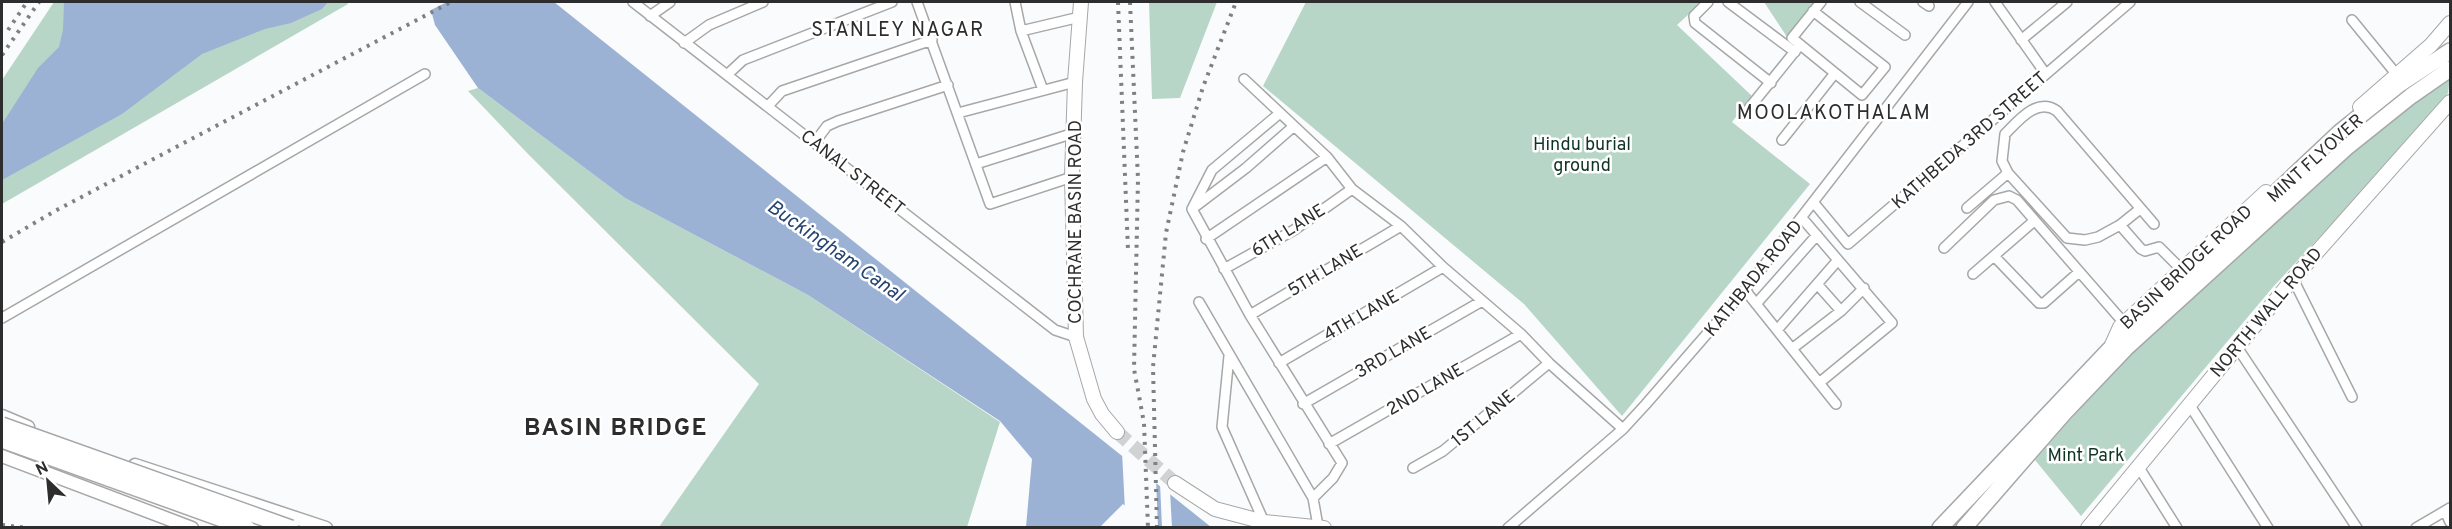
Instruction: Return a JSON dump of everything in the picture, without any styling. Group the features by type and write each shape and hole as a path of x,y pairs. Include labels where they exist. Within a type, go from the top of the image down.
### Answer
{"main road":[{"name":"COCHRANE BASIN ROAD","path":"1081,2 1075,82 1072,177 1076,337 1094,399 1102,414 1117,432"},
{"name":"BASIN BRIDGE ROAD","path":"1940,528 2110,349 2124,323 2431,45 2451,23"},
{"path":"2431,45 2451,51"},
{"name":"MINT FLYOVER","path":"2142,334 2154,316 2340,132 2400,84 2451,51"},
{"name":"MINT FLYOVER","path":"2110,349 2154,316 2346,148 2403,102 2451,69"},
{"name":"NORTH WALL ROAD","path":"2088,528 2293,279 2451,102"},
{"name":"BASIN BRIDGE ROAD","path":"1964,528 2065,412 2142,334"},
{"path":"2,425 291,528"},
{"path":"2,440 247,528"},
{"path":"1174,483 1215,509 1264,522 1321,527"}],"street":[{"name":"CANAL STREET","path":"633,2 1055,330 1076,337"},
{"path":"650,16 670,2"},
{"path":"684,43 709,25 763,2"},
{"path":"728,74 743,60 892,2"},
{"path":"917,2 990,204 1072,177"},
{"path":"1015,2 1021,31 1043,90"},
{"path":"1708,2 1694,16 1695,23 1770,83"},
{"path":"1728,2 1835,73 1862,95 1885,67 1814,11"},
{"path":"1797,49 1792,38 1821,2"},
{"path":"1860,2 1905,36"},
{"name":"KATHBADA ROAD","path":"1508,528 1623,429 1745,290 1968,2"},
{"path":"1997,2 2045,73"},
{"path":"2021,40 2067,2"},
{"name":"KATHBEDA 3RD STREET","path":"1814,203 1848,244 2130,2"},
{"path":"1021,31 1080,18"},
{"path":"2352,20 2397,75"},
{"path":"768,106 782,91 932,40"},
{"path":"1746,112 1797,49"},
{"path":"1782,140 1835,73"},
{"path":"2,318 424,74"},
{"path":"1244,79 1327,157 1352,189 1401,226 1443,267 1521,333 1549,363 1623,429"},
{"path":"958,113 1075,82"},
{"path":"815,142 827,126 838,121 948,85"},
{"path":"2140,209 2120,225 2098,237 2085,240 2067,238 2008,173 2002,161 2005,134 2037,107 2048,106 2057,111 2154,224"},
{"path":"1192,209 1212,170 1280,113"},
{"path":"1192,209 1246,168 1294,126"},
{"path":"976,164 1074,133"},
{"path":"1206,239 1327,157"},
{"path":"1967,208 2008,173"},
{"name":"6TH LANE","path":"1224,269 1294,230 1352,189"},
{"path":"1944,248 1994,200 2009,196 2017,200 2124,323"},
{"path":"1192,209 1206,239 1250,315 1303,404 1342,463 1333,478 1313,498"},
{"path":"1802,218 1892,323 1819,382"},
{"path":"1973,274 2034,221"},
{"path":"2120,225 2145,252 2159,247 2181,269"},
{"name":"5TH LANE","path":"1250,315 1401,226"},
{"path":"1756,304 1817,235"},
{"path":"1994,256 2039,303 2044,303 2079,272"},
{"path":"1777,330 1838,260"},
{"name":"4TH LANE","path":"1279,363 1443,267"},
{"path":"2293,279 2352,397"},
{"path":"1817,284 1841,311"},
{"path":"1793,348 1841,311 1864,288"},
{"path":"1745,290 1836,404"},
{"name":"3RD LANE","path":"1303,404 1482,301"},
{"path":"1199,302 1313,498 1321,527"},
{"name":"2ND LANE","path":"1329,444 1521,333"},
{"path":"2237,347 2357,528"},
{"path":"1229,356 1222,428 1264,522"},
{"name":"1ST LANE","path":"1413,468 1443,451 1549,363"},
{"path":"2189,404 2268,528"},
{"path":"2,416 103,454 326,528"},
{"path":"90,490 103,454"},
{"path":"2,456 192,528"},
{"path":"2138,466 2177,528"},
{"path":"2416,528 2448,510 2451,522"}],"green space":[{"path":"54,2 347,2 348,4 2,204 2,80"},
{"path":"1149,2 1217,2 1180,98 1152,99"},
{"name":"Hindu burial ground","path":"1306,2 1702,2 1677,25 1752,96 1732,122 1810,184 1622,416 1524,304 1263,86"},
{"path":"1764,2 1815,2 1787,37"},
{"name":"Mint Park","path":"2450,77 2448,93 2273,287 2081,516 2035,460 2090,397 2161,324 2362,142"},
{"path":"478,88 625,198 808,295 1000,422 967,527 659,527 759,384 529,155 468,91"}],"water":[{"path":"64,2 328,2 322,9 291,23 265,29 202,54 122,114 2,180 2,124 38,68 59,47 63,30"},
{"name":"Buckingham Canal","path":"447,2 554,2 1211,527 1151,527 1123,504 1100,527 1026,527 1032,459 1000,421 808,295 625,198 478,88 435,25 431,10"}],"pier":[{"path":"1122,452 1156,479 1158,527 1147,528 1144,523 1125,510"},
{"path":"1160,483 1170,491 1172,527 1162,527"}],"tunnel":[{"path":"1117,432 1175,483"}],"railway":[{"path":"8,30 27,2"},
{"path":"2,55 39,2"},
{"path":"2,242 55,211 451,2"},
{"path":"1118,2 1128,250"},
{"path":"1130,2 1138,179 1134,369 1144,423 1148,528"},
{"path":"1157,528 1153,367 1166,233 1183,152 1203,87 1236,2"},
{"path":"2,525 28,528"}],"district":[{"name":"STANLEY NAGAR","path":"898,29"},
{"name":"MOOLAKOTHALAM","path":"1834,112"},
{"name":"BASIN BRIDGE","path":"616,427"}]}
